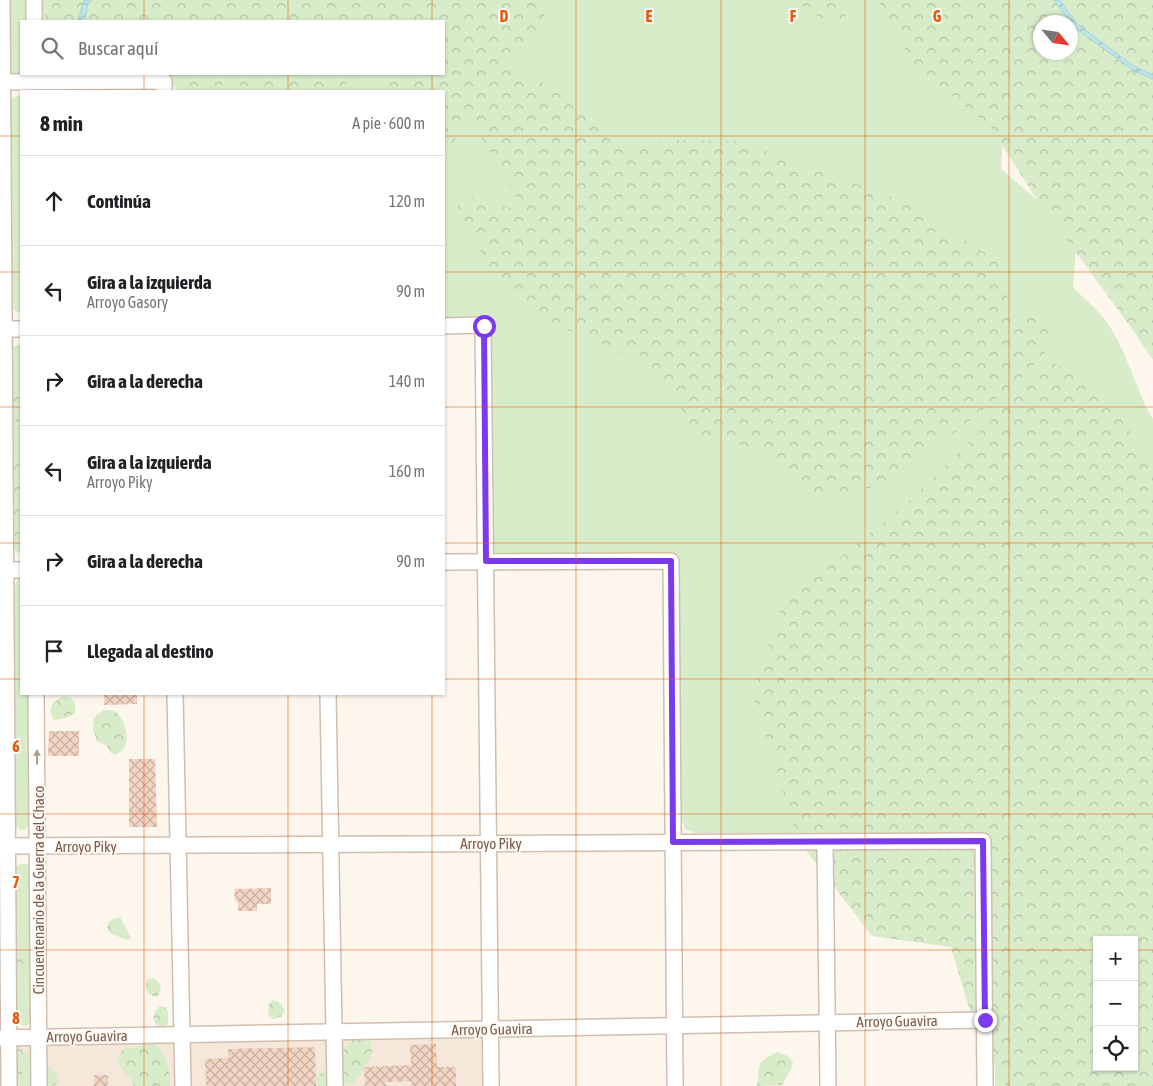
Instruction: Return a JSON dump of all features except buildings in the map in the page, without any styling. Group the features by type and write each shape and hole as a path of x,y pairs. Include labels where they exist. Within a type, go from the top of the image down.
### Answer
{"street":[{"name":"Cincuentenario de la Guerra del Chaco","path":"2,0 4,1038 9,1086"},
{"path":"34,0 34,20"},
{"path":"1,82 164,86"},
{"path":"445,326 484,326 491,1086"},
{"path":"2,329 20,329"},
{"path":"445,562 671,561 675,1086"},
{"path":"3,570 20,570"},
{"name":"Cincuentenario de la Guerra del Chaco","path":"36,695 39,1086"},
{"path":"176,695 183,1086"},
{"path":"328,695 335,1086"},
{"name":"Arroyo Piky","path":"4,846 983,841 985,1020"},
{"path":"825,842 828,1086"},
{"path":"985,1020 986,1086"},
{"name":"Arroyo Guavira","path":"4,1038 985,1020"}],"shaded area":[{"path":"0,0 13,1033 489,1037 490,1086 0,1086"}],"green space":[{"path":"9,0 25,0 25,20 20,20 20,75 14,75 9,70"},
{"path":"40,0 959,0 1006,89 1001,169 1077,234 1073,287 1100,314 1115,335 1153,419 1153,1086 995,1086 992,845 976,834 695,833 685,829 682,820 678,564 503,556 494,552 490,325 478,318 445,318 445,90 177,90 175,82 165,75 445,75 445,20 40,20"},
{"path":"44,0 543,0 545,4 544,28 504,61 573,101 622,148 670,140 739,141 898,199 998,261 1012,313 1046,315 1052,345 1018,381 957,431 884,486 814,495 776,466 760,450 682,430 681,407 626,355 556,325 498,286 455,202 470,197 525,212 470,118 450,147 445,150 445,90 371,90 389,75 445,75 445,20 45,20"},
{"path":"675,0 707,0 691,7"},
{"path":"797,0 856,0 837,28 799,4"},
{"path":"878,0 1153,0 1153,360 1034,195 991,128 913,63"},
{"path":"45,75 358,75 329,90 278,90 230,86 171,87 167,90 45,90"},
{"path":"20,96 20,312 16,312 11,307 12,98"},
{"path":"20,345 20,553 13,548 13,347"},
{"path":"1051,362 1098,383 1153,467 1153,1086 1006,1086 975,1028 951,947 872,936 798,840 752,694 782,605 909,501"},
{"path":"11,388 20,389 20,425 16,423 8,405"},
{"path":"20,450 20,537 12,536 12,460"},
{"path":"20,575 20,600 15,591"},
{"path":"20,584 20,695 29,695 30,823 25,830 19,829 14,824 14,586"},
{"path":"64,696 74,701 75,713 66,718 54,720 51,712 52,706"},
{"path":"103,710 116,712 125,726 126,744 122,750 114,755 107,746 97,741 93,730 94,718"},
{"path":"27,864 31,871 32,1019 27,1026 20,1025 15,1020 15,870 16,866"},
{"path":"120,917 131,938 127,940 110,933 107,928 109,921"},
{"path":"13,952 22,955 25,960 24,968 19,973 14,972"},
{"path":"153,978 161,986 157,997 148,994 146,989 147,980"},
{"path":"272,1000 278,1002 284,1009 285,1011 281,1017 273,1019 268,1015 269,1004"},
{"path":"160,1006 165,1007 168,1011 168,1024 163,1027 157,1026 153,1018 154,1013"},
{"path":"358,1034 364,1035 369,1039 372,1051 361,1074 350,1085 340,1082 329,1086 317,1086 317,1075 332,1067 340,1047 347,1047"},
{"path":"147,1039 162,1051 170,1072 170,1086 134,1086 118,1063 120,1054 126,1047 135,1048"},
{"path":"0,1042 19,1045 24,1056 24,1066 17,1086 0,1086"},
{"path":"21,1052 27,1052 32,1058 32,1086 16,1086"},
{"path":"777,1052 788,1056 793,1062 792,1068 782,1085 757,1086 760,1065 765,1059"},
{"path":"44,1066 51,1067 58,1075 58,1082 55,1086 42,1086"}],"water":[{"path":"84,0 91,0 87,7 85,20 78,20"},
{"path":"1054,0 1060,0 1071,15 1065,15"},
{"path":"1078,25 1135,67 1153,75 1153,79 1134,71 1078,30"}],"route":[{"path":"484,326 486,561 671,561 673,842 983,841 985,1020"}]}
